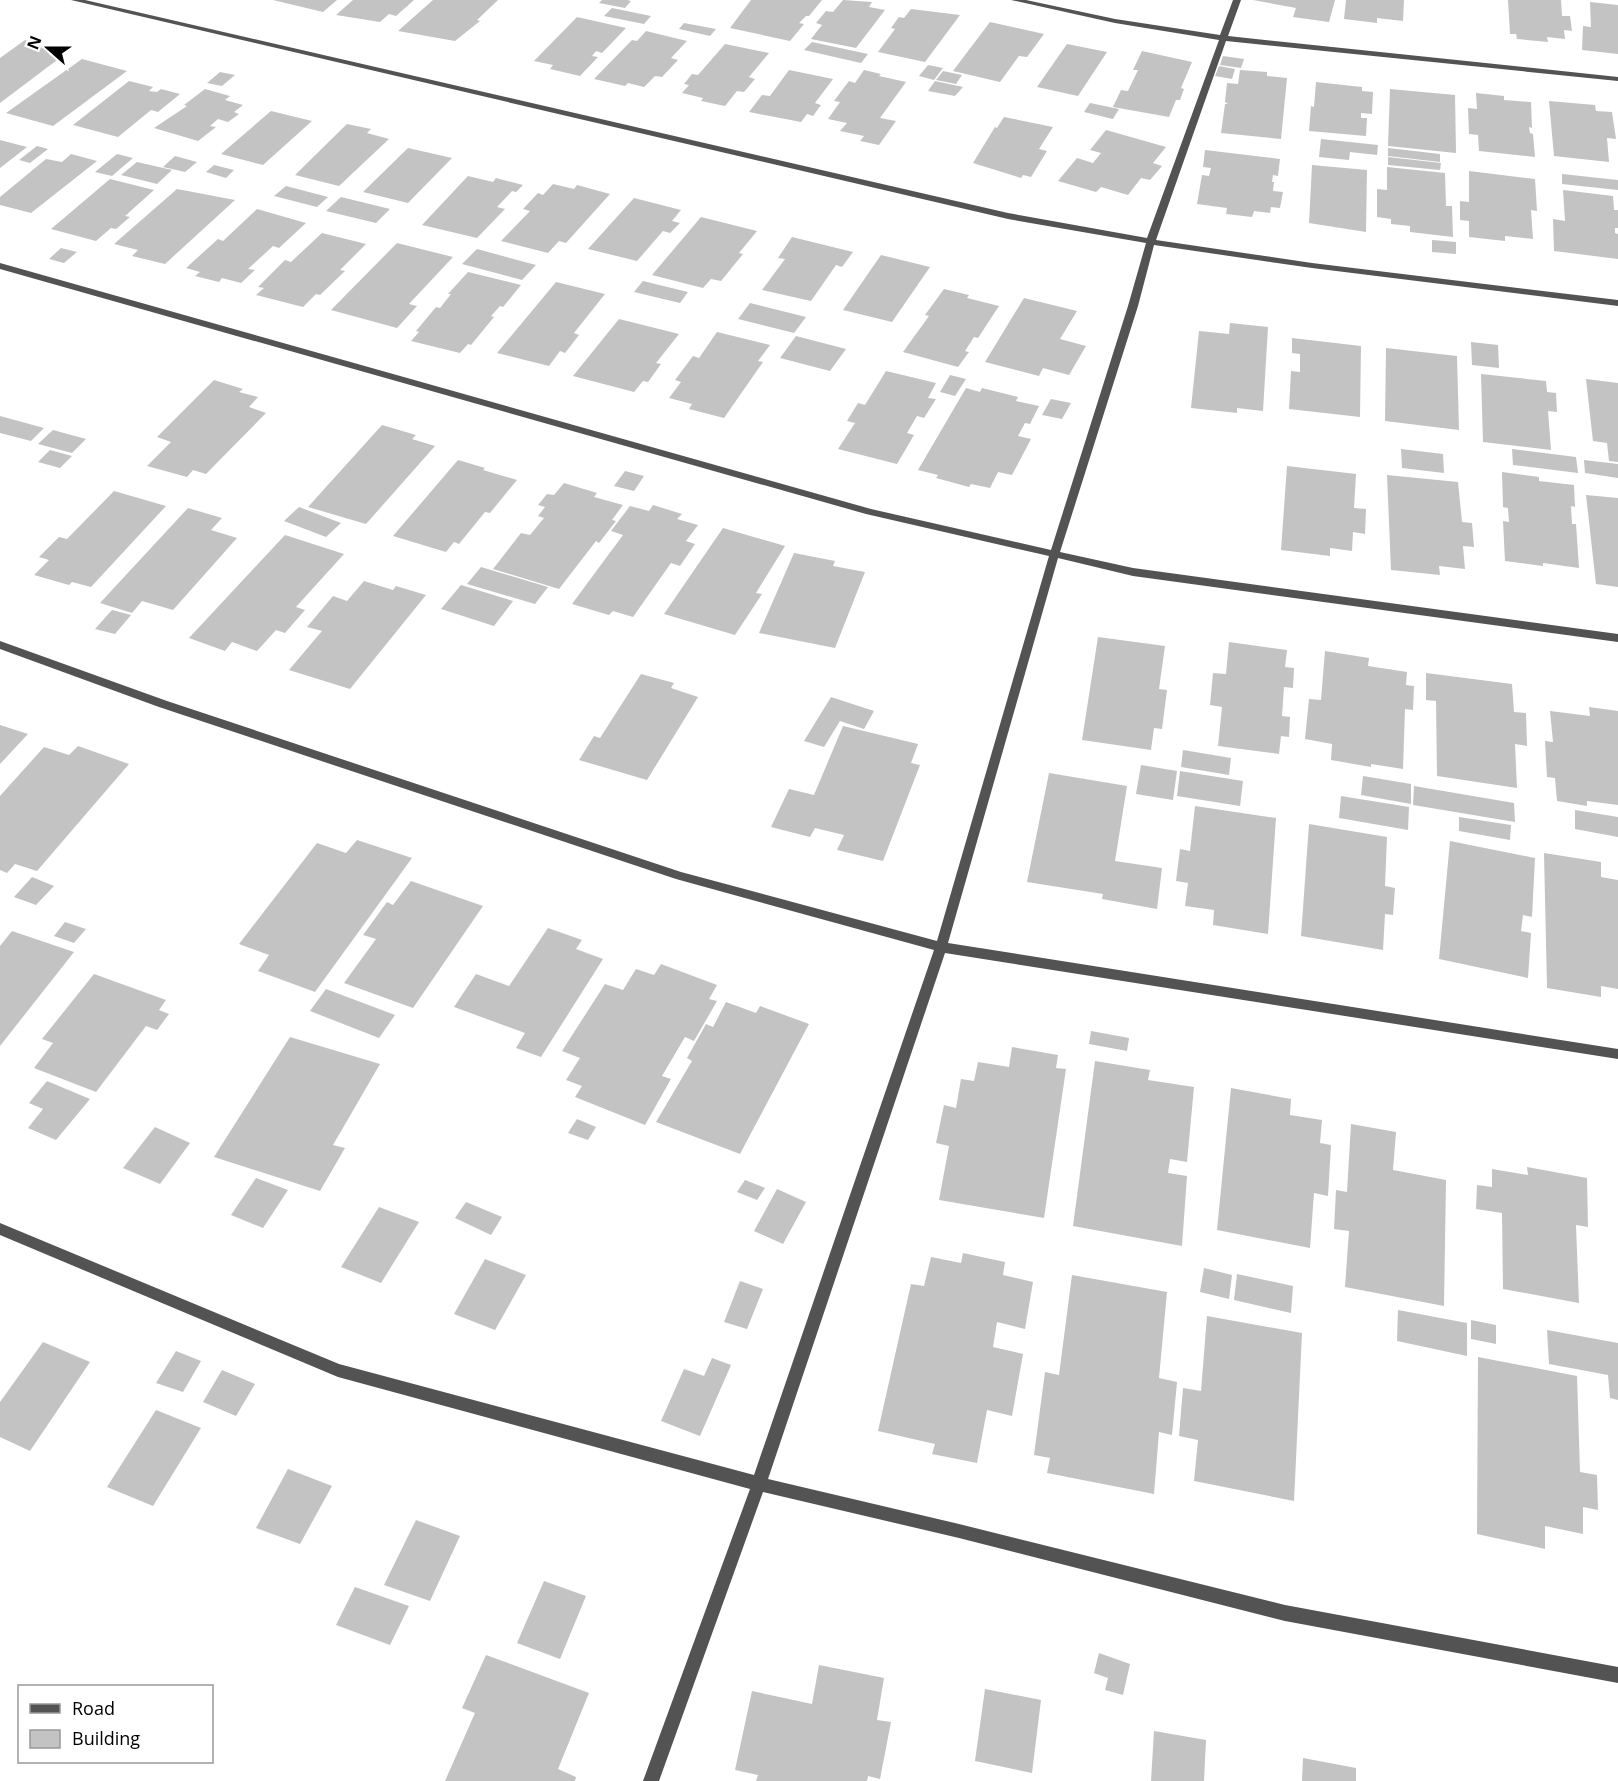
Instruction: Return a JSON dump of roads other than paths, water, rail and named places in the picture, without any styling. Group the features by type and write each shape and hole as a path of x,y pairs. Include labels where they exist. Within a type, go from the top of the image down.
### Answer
{"street":[{"path":"75,0 1008,216 1150,243 1303,266 1618,303"},
{"path":"1015,0 1115,21 1222,38 1618,79"},
{"path":"651,1781 759,1484 941,947 1054,555 1133,306 1150,243 1237,0"},
{"path":"0,266 870,512 1054,555 1133,572 1618,638"},
{"path":"0,645 163,704 680,876 941,947 1618,1054"},
{"path":"0,1229 338,1370 759,1484 959,1531 1285,1613 1618,1676"}]}
